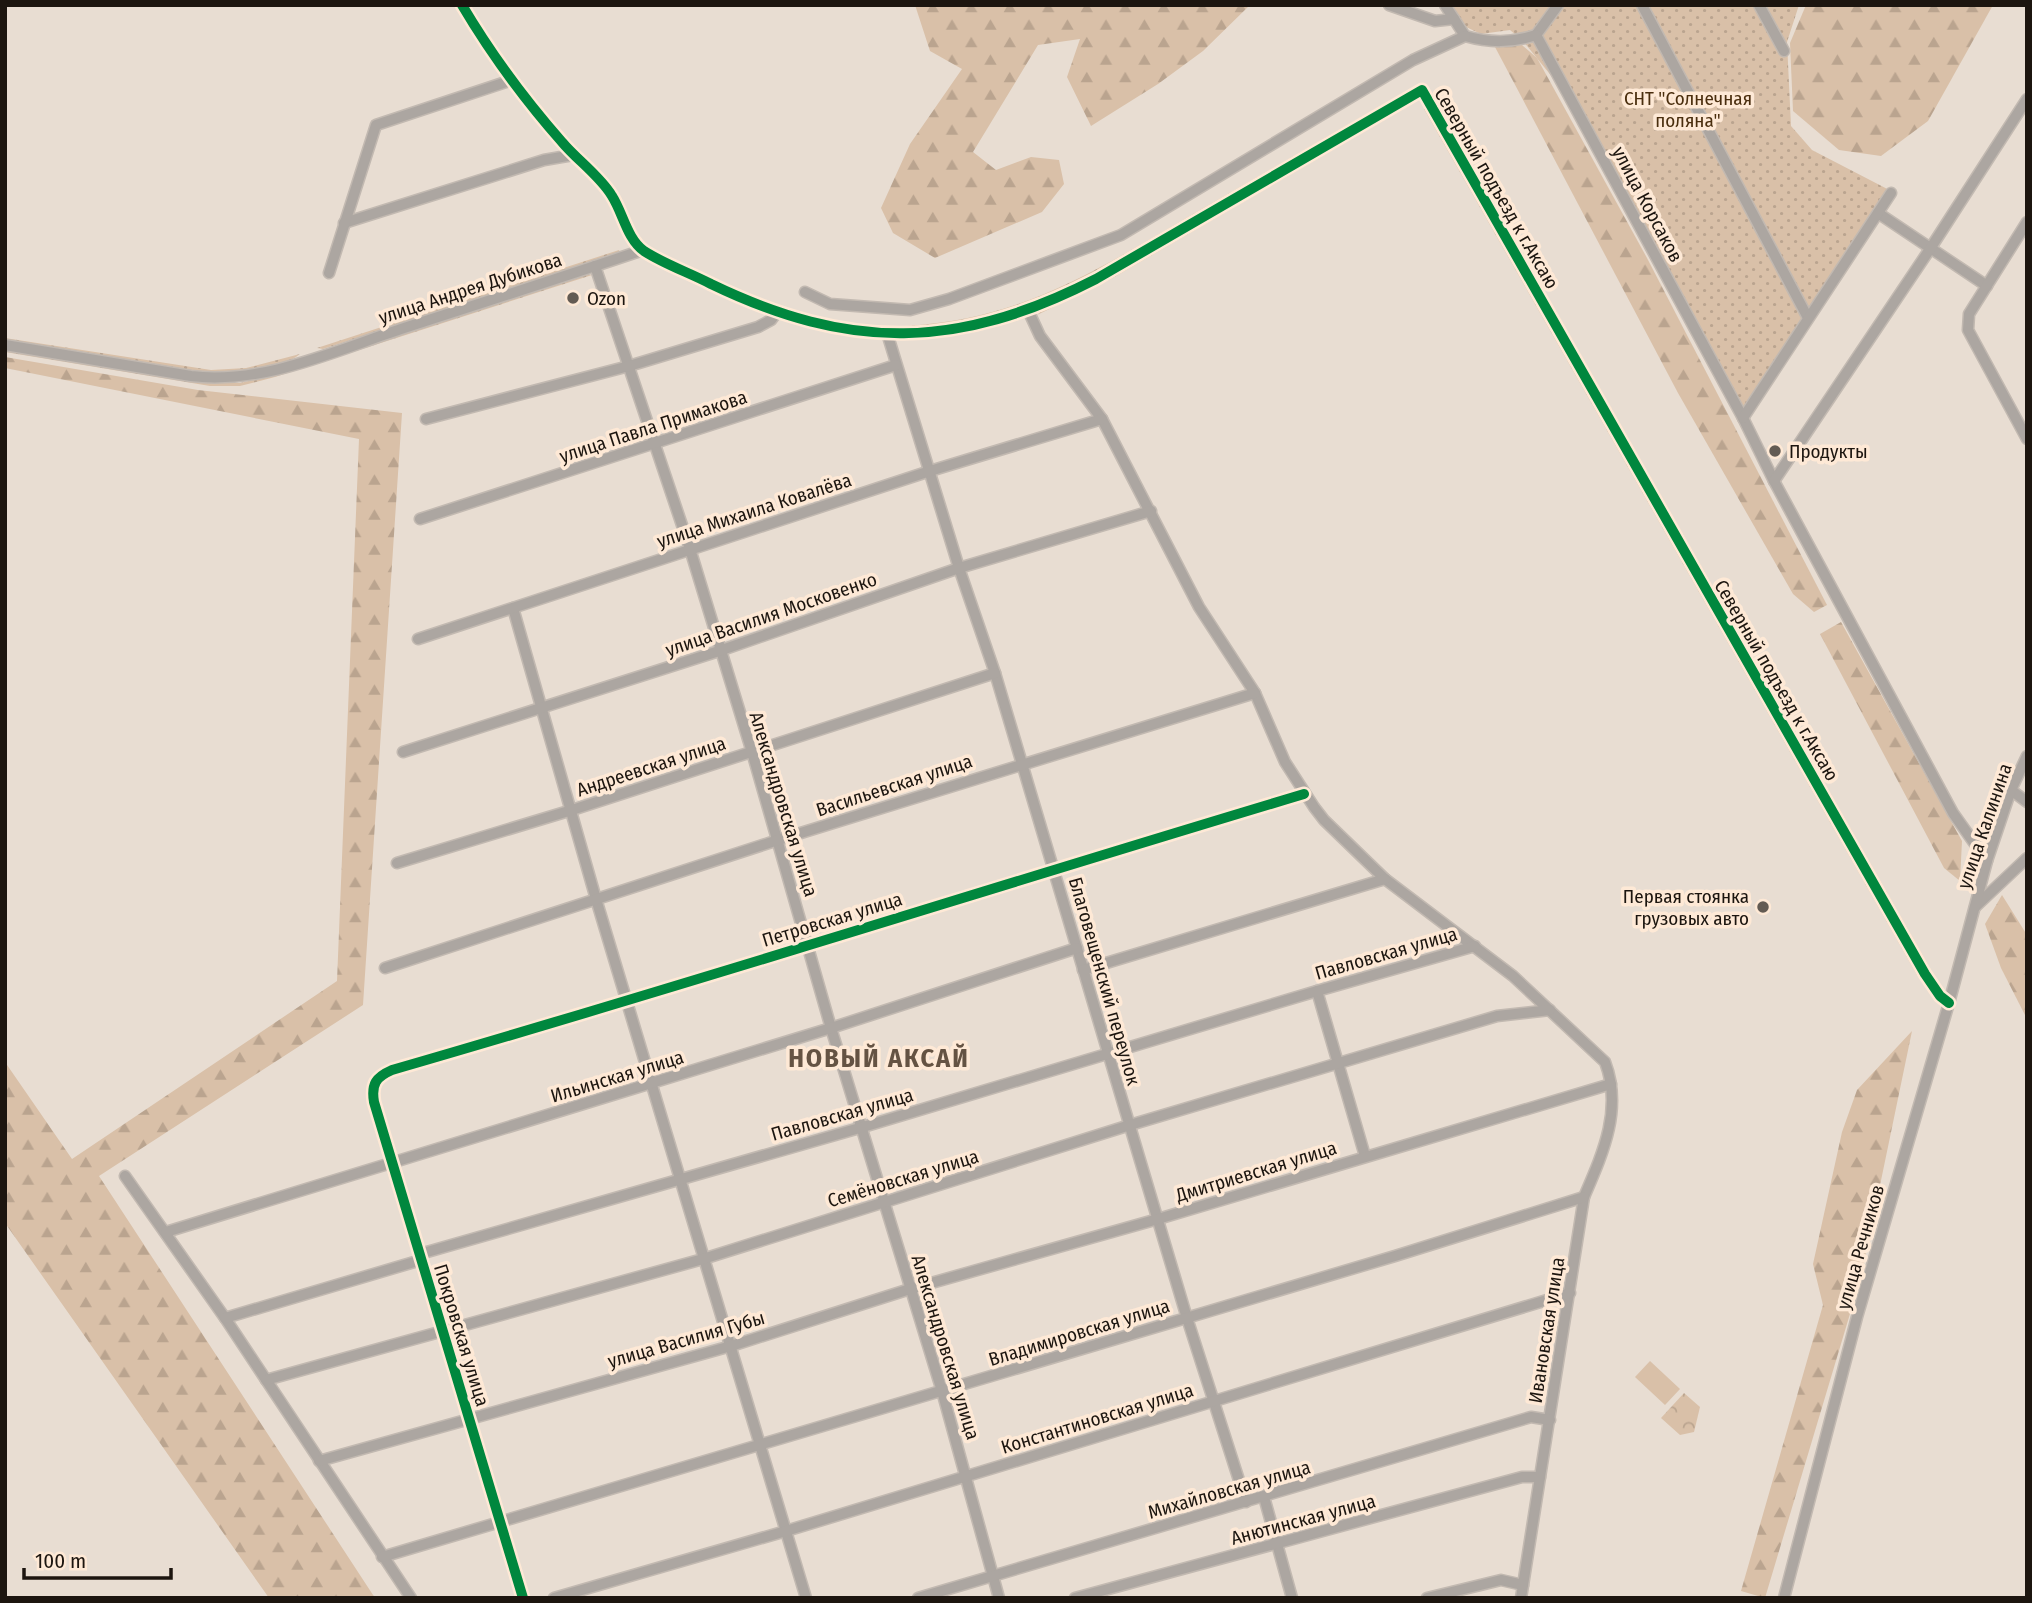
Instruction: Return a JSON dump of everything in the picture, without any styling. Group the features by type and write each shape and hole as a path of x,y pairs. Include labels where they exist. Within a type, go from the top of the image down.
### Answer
{"street":[{"path":"462,5 512,80 573,155 612,195 623,219 643,250"},
{"path":"1389,5 1435,21 1454,19"},
{"path":"805,292 830,304 910,310 949,299 1121,235 1413,60 1465,36 1484,41 1510,42 1536,35 1558,5"},
{"path":"1642,5 1808,318"},
{"path":"1759,5 1784,51"},
{"path":"1448,7 1465,36"},
{"name":"улица Корсаков","path":"1536,35 1953,813 1987,861"},
{"path":"329,274 376,125 512,80"},
{"name":"Северный подъезд к г.Аксаю","path":"643,250 721,289 777,312 839,328 887,333 960,328 1028,310 1096,279 1422,90 1925,974 1940,996 1950,1003"},
{"path":"1774,481 2027,99"},
{"path":"344,223 544,160 573,155"},
{"path":"1743,418 1891,193"},
{"path":"1878,214 1987,286"},
{"path":"2027,222 1969,314 1968,330 2027,439"},
{"name":"улица Андрея Дубикова","path":"5,345 181,374 218,378 248,376 643,250"},
{"name":"Александровская улица","path":"596,266 690,549 752,752 831,1028 942,1391 999,1598"},
{"path":"1028,310 1040,336 1102,419 1199,607 1255,693 1285,762 1304,794 1324,820 1385,879 1513,976 1550,1010 1605,1062 1611,1084"},
{"path":"426,419 629,366 758,327 771,320 777,312"},
{"name":"Благовещенский переулок","path":"887,333 959,568 995,673 1187,1318 1246,1502"},
{"name":"улица Павла Примакова","path":"420,519 896,366"},
{"name":"улица Михаила Ковалёва","path":"418,639 930,471 1102,419"},
{"name":"улица Василия Московенко","path":"403,752 719,651 959,568 1151,511"},
{"path":"513,608 596,899 806,1598"},
{"name":"Андреевская улица","path":"397,863 572,810 995,673"},
{"name":"Васильевская улица","path":"385,968 1021,763 1255,693"},
{"name":"улица Калинина","path":"1974,907 2011,790 2027,756"},
{"path":"2011,790 2027,802"},
{"name":"Петровская улица","path":"374,1083 392,1070 629,1002 1304,794"},
{"path":"1974,907 2027,858"},
{"path":"1083,970 1385,879"},
{"name":"улица Речников","path":"1784,1598 1857,1317 1950,1003 1974,907"},
{"name":"Павловская улица","path":"225,1318 679,1178 863,1127 1475,946"},
{"name":"Ильинская улица","path":"166,1232 831,1028 1077,948"},
{"path":"1317,991 1365,1156"},
{"name":"Семёновская улица","path":"266,1380 703,1259 1130,1125 1497,1016 1550,1010"},
{"name":"Покровская улица","path":"374,1083 374,1102 523,1598"},
{"name":"Дмитриевская улица","path":"911,1289 1158,1219 1611,1084"},
{"name":"Ивановская улица","path":"1521,1598 1584,1196 1607,1144 1611,1118 1611,1084"},
{"path":"125,1175 225,1318 411,1598"},
{"name":"Владимировская улица","path":"382,1557 1187,1318 1584,1196"},
{"name":"улица Василия Губы","path":"469,1418 731,1346 911,1289"},
{"name":"Константиновская улица","path":"554,1598 967,1477 1570,1293"},
{"name":"Михайловская улица","path":"918,1598 1531,1417 1550,1420"},
{"path":"319,1461 469,1418"},
{"name":"Анютинская улица","path":"1075,1598 1522,1476 1540,1477"},
{"path":"1264,1497 1292,1598"},
{"path":"1427,1598 1501,1580 1523,1585"}],"green space":[{"path":"915,5 1250,5 1203,51 1158,84 1091,126 1067,77 1080,39 1038,45 973,152 996,170 1031,157 1059,160 1064,184 1042,212 935,258 893,233 881,208 910,144 962,69 930,51"},
{"name":"СНТ \"Солнечная поляна\"","path":"1441,5 1799,5 1787,42 1791,126 1812,150 1897,194 1742,425 1553,78 1523,41 1510,30 1481,34 1449,19"},
{"path":"1806,5 1993,5 1928,121 1881,156 1839,150 1793,111 1790,43"},
{"path":"1522,45 1537,58 1647,258 1827,605 1814,612 1793,594 1678,393 1495,47"},
{"path":"1403,93 1405,95 1130,254 1062,290 989,316 950,324 907,328 989,313 1061,287 1129,251"},
{"path":"1437,102 1930,968 1927,969 1435,103"},
{"path":"1409,103 1410,105 1111,279 1037,315 1109,276"},
{"path":"1427,108 1919,974 1917,975 1424,109"},
{"path":"619,250 620,253 323,349 317,348"},
{"path":"586,274 592,275 240,386 210,386 5,352 214,383 240,383 270,376"},
{"path":"5,338 211,370 246,368 300,354 292,360 269,367 207,373"},
{"path":"5,357 198,390 402,413 363,1005 99,1176 375,1598 269,1598 5,1223 5,1062 72,1159 337,981 359,439 5,368"},
{"path":"1841,622 1962,841 1960,881 1944,868 1820,634"},
{"path":"2002,895 2027,935 2027,1019 2001,968 1985,924"},
{"path":"1912,1031 1861,1277 1765,1598 1741,1591 1823,1305 1813,1264 1842,1132 1857,1090"},
{"path":"1650,1361 1680,1389 1665,1405 1635,1377"},
{"path":"1684,1393 1700,1407 1694,1432 1680,1435 1661,1418"}],"cycle path":[{"path":"462,5 535,110 607,189 633,240 644,251 762,306 810,321 858,331 904,333 950,329 997,319 1046,302 1096,279 1422,90 1925,974 1940,996 1949,1003"},
{"path":"523,1598 374,1102 373,1090 378,1078 392,1070 1304,794"}],"place":[{"name":"Ozon","path":"573,298"},
{"name":"Продукты","path":"1775,451"},
{"name":"Первая стоянка грузовых авто","path":"1763,907"}],"district":[{"name":"НОВЫЙ АКСАЙ","path":"879,1058"}]}
